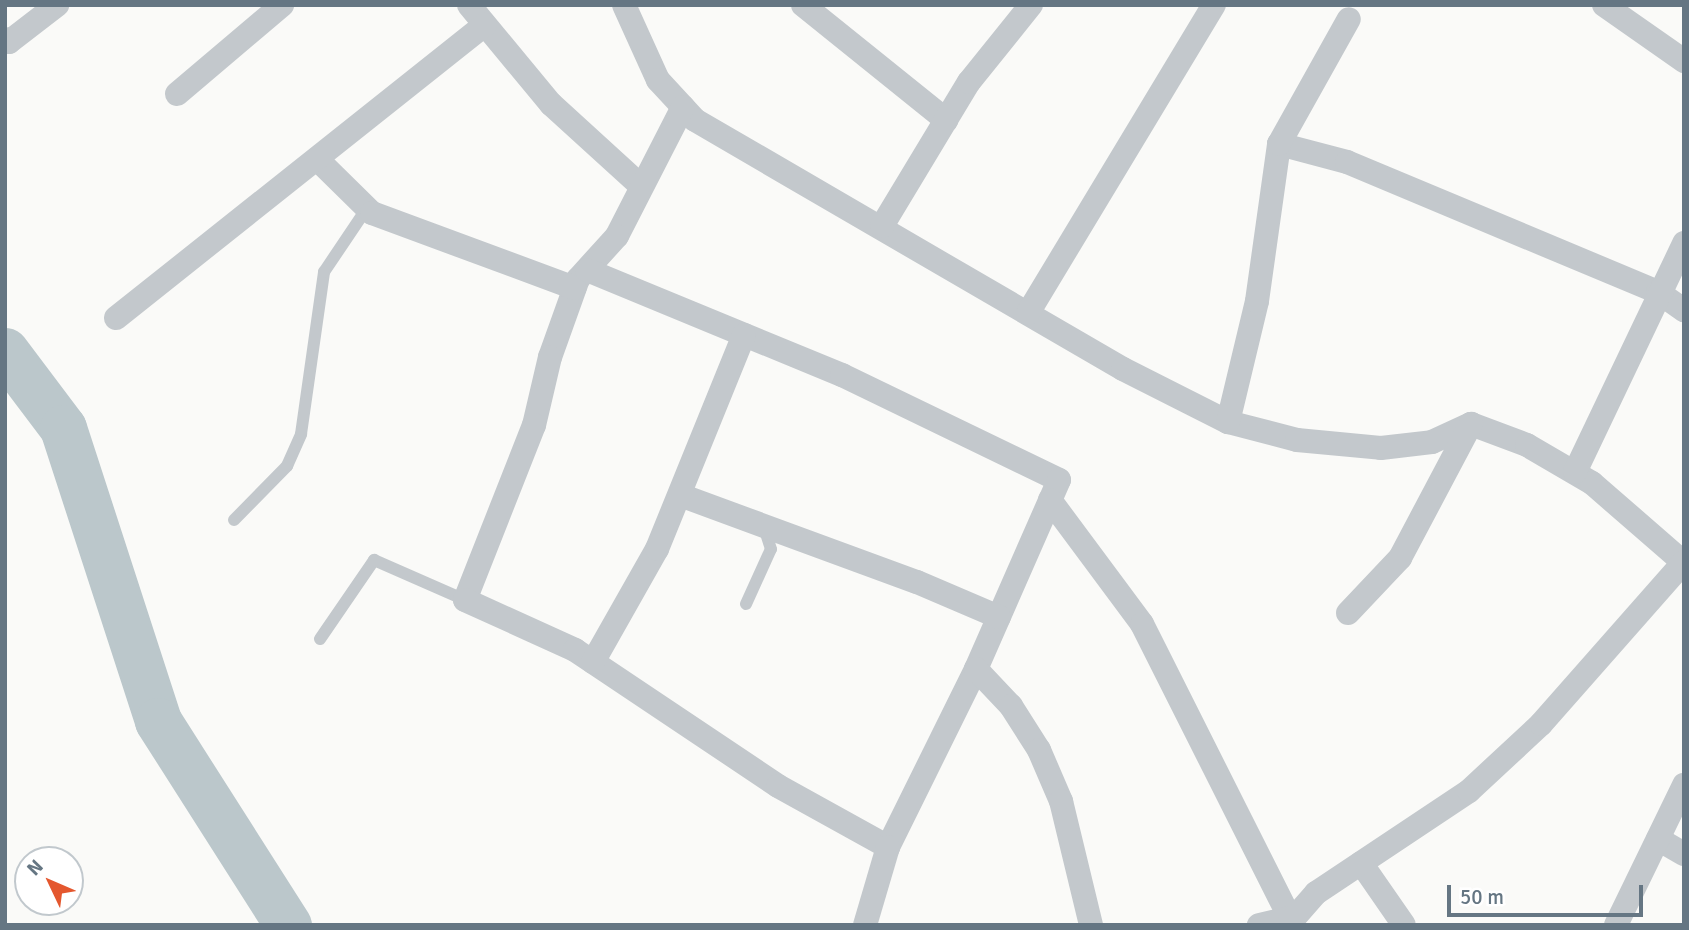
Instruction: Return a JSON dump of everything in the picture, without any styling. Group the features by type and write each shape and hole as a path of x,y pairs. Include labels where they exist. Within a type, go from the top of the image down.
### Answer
{"street":[{"path":"5,39 9,42 57,5"},
{"path":"177,94 282,5"},
{"path":"469,5 551,104 640,185"},
{"path":"624,5 658,80 695,120 882,226 1123,369 1228,422 1297,440 1381,448 1432,442 1471,424 1527,445 1575,472 1684,563 1532,732 1469,791 1316,893 1289,921 1259,925"},
{"path":"803,5 946,120"},
{"path":"882,226 970,82 1031,5"},
{"path":"1028,313 1214,5"},
{"path":"1604,5 1684,61"},
{"path":"1228,422 1257,301 1279,144 1349,19"},
{"path":"116,318 485,25"},
{"path":"683,107 640,185 617,236 581,279 550,357 534,425 465,600 593,662 778,786 888,847"},
{"path":"1279,144 1347,162 1658,292 1684,310"},
{"path":"317,159 366,208 744,335 842,375 1059,480 976,669 888,847 865,925"},
{"path":"1575,472 1658,292 1684,243"},
{"path":"593,662 657,549 744,335"},
{"path":"1348,613 1400,558 1471,424"},
{"path":"680,495 999,617"},
{"path":"1050,500 1142,624 1289,921"},
{"path":"976,669 1011,706 1039,750 1061,801 1091,925"},
{"path":"1616,925 1684,785"},
{"path":"1658,839 1684,854"},
{"path":"1361,863 1404,925"}],"lane":[{"path":"234,520 287,466 301,434 324,272 366,208"},
{"path":"746,604 771,549 763,525"},
{"path":"320,639 374,559 465,600"}],"waterway":[{"path":"5,351 63,428 158,721 288,925"}]}
